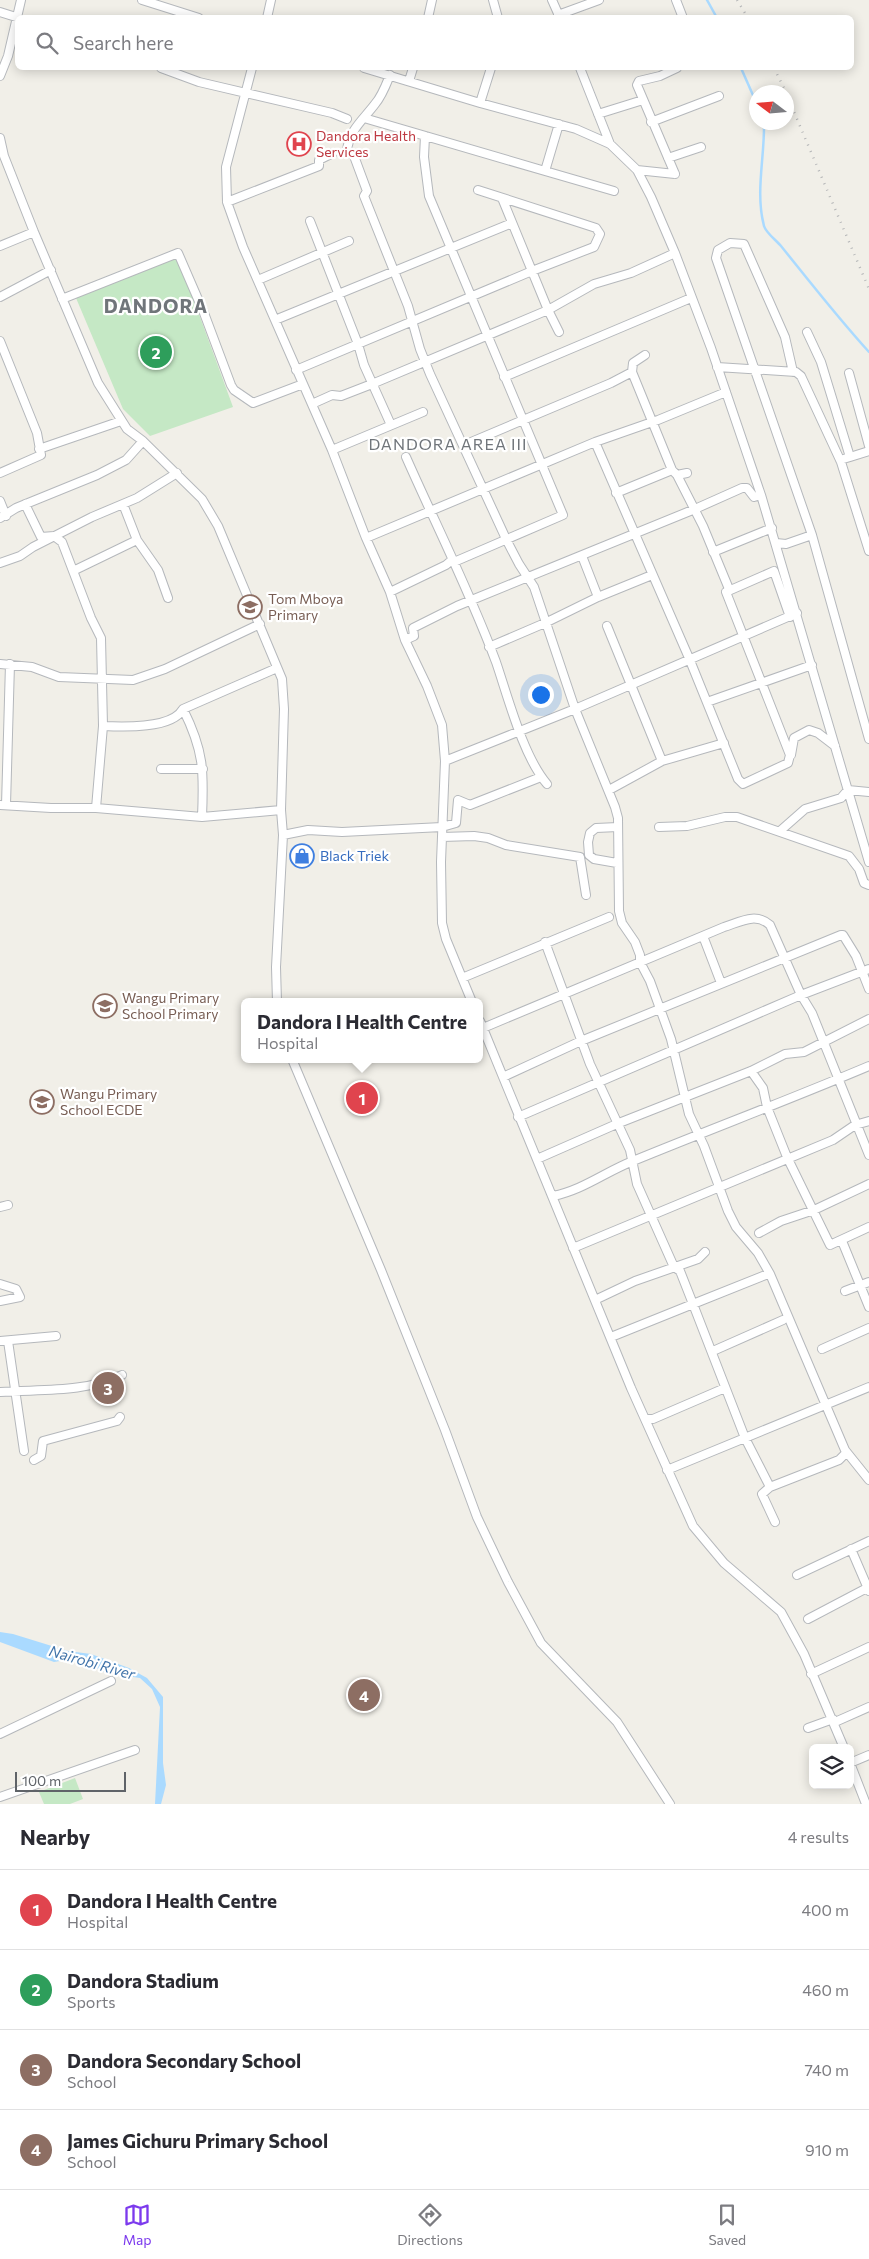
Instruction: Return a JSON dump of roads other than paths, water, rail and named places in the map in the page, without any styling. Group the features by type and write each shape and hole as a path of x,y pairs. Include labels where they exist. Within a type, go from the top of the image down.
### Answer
{"street":[{"path":"18,15 21,0"},
{"path":"142,0 190,15"},
{"path":"268,15 271,0"},
{"path":"429,15 432,0"},
{"path":"494,0 497,15"},
{"path":"552,0 559,15"},
{"path":"562,15 600,0"},
{"path":"676,0 682,15"},
{"path":"0,12 15,16"},
{"path":"0,76 4,54 15,25"},
{"path":"166,70 199,82 347,119"},
{"path":"251,70 226,166 227,202 243,247 332,450 366,538 390,592 405,640 427,686 442,725 445,761 442,827 442,923 446,939 470,998"},
{"path":"371,70 596,136 610,144 637,170 651,197 675,254 717,366 772,528 794,615"},
{"path":"409,81 412,70"},
{"path":"480,103 490,70"},
{"path":"581,70 610,144"},
{"path":"637,170 675,174 637,85 639,81 660,76 673,70"},
{"path":"390,75 376,103 358,123 348,140 347,151 354,156 366,191 364,196 394,270 425,361 485,489 507,541 541,604 545,623 575,709 609,790 615,807 618,827 619,911 622,923 635,942 640,955 640,962 650,981 675,1049 683,1097 689,1114 700,1135 718,1186 736,1227 766,1265 845,1450 869,1480"},
{"path":"652,122 719,96"},
{"path":"598,114 643,100"},
{"path":"364,118 614,191"},
{"path":"544,171 559,124"},
{"path":"390,592 454,560 507,541 563,515 429,196 424,157 425,136"},
{"path":"0,138 2,157 98,383 127,429 143,441 202,499 218,526 282,679 284,709 281,810 283,835 277,939 277,998"},
{"path":"668,158 701,147"},
{"path":"227,202 319,166 319,160 333,153"},
{"path":"296,370 532,270 588,251 594,247 600,234 596,228 478,190"},
{"path":"502,198 548,310 559,332"},
{"path":"310,221 372,384 391,425"},
{"path":"275,320 338,292 512,223"},
{"path":"0,246 34,232"},
{"path":"258,280 349,241"},
{"path":"792,372 785,337 744,244 736,242 718,250 716,258 812,535 869,739"},
{"path":"62,299 178,253 234,390 253,403 303,384"},
{"path":"312,404 332,395 341,396 372,384 548,310 594,284 630,273 675,254"},
{"path":"0,297 51,270"},
{"path":"504,377 691,298"},
{"path":"807,332 821,362 850,458"},
{"path":"0,341 37,433 41,456 0,473"},
{"path":"645,355 633,363 632,372 652,421 675,472 695,509 729,589 726,592 742,636 763,683 791,758"},
{"path":"717,366 792,372 801,376 840,460 858,509 869,551"},
{"path":"464,445 611,383 632,372"},
{"path":"850,373 869,446"},
{"path":"366,538 595,442 726,392"},
{"path":"332,450 424,412"},
{"path":"40,449 122,421"},
{"path":"0,502 3,517 25,504 97,475 126,460 143,441"},
{"path":"595,442 741,783 788,763 791,758 794,738 809,730 818,732 836,746"},
{"path":"840,460 869,451"},
{"path":"406,457 454,560 520,731 541,776 547,784"},
{"path":"616,493 675,472 686,473"},
{"path":"0,563 20,556 54,536 123,504 177,473"},
{"path":"405,640 414,636 413,628 471,601 742,488 747,488 754,497 761,496"},
{"path":"25,504 41,537 54,536 62,542 91,618 101,638 104,726 96,808"},
{"path":"123,504 138,540 158,570 168,598"},
{"path":"713,552 772,528"},
{"path":"776,543 786,544 812,535"},
{"path":"73,571 138,540"},
{"path":"582,556 598,597"},
{"path":"726,592 774,571 794,615 812,665 869,862"},
{"path":"489,647 545,623 598,597 652,575"},
{"path":"445,761 575,709 689,658 794,615"},
{"path":"0,664 32,667 59,677 102,677 133,680 165,669 260,624"},
{"path":"607,626 662,761"},
{"path":"10,664 9,721 3,805 96,808 202,817 281,810"},
{"path":"707,702 812,665"},
{"path":"104,726 151,726 180,715 183,709 278,668"},
{"path":"183,709 196,736 203,769 202,817"},
{"path":"0,721 9,721"},
{"path":"609,790 662,761 724,743"},
{"path":"161,769 203,769"},
{"path":"283,835 308,830 342,832 442,827 456,823 458,800 470,805 541,776"},
{"path":"848,790 869,792"},
{"path":"780,831 805,809 841,798 848,790"},
{"path":"659,827 700,824 725,817 751,821 848,856 859,869 864,883 869,885"},
{"path":"617,862 594,859 589,855 588,842 590,832 596,828 618,827"},
{"path":"442,837 474,836 488,838 506,845 580,857 586,895"},
{"path":"462,978 483,971 503,960 608,917"},
{"path":"483,1024 564,994 750,918 762,919 770,925 786,957 801,995 825,1042 837,1080 869,1156"},
{"path":"503,1077 581,1041 842,934 865,971 869,989"},
{"path":"703,936 721,983"},
{"path":"545,942 581,1041 630,1150 637,1184 674,1267 680,1272 713,1351 725,1388 745,1438 770,1487"},
{"path":"518,1117 801,995 865,971"},
{"path":"537,1159 619,1123 750,1071 785,1054 804,1052 869,1018"},
{"path":"483,1030 610,1337 693,1526 724,1563 781,1612 804,1654 843,1744"},
{"path":"294,1063 388,1288 445,1430 477,1517 512,1588 541,1643 617,1722 670,1804"},
{"path":"553,1196 569,1193 632,1161 869,1066"},
{"path":"750,1071 763,1088 767,1107 788,1157 830,1245 869,1227"},
{"path":"573,1248 718,1186 833,1140 855,1125 869,1121"},
{"path":"759,1233 781,1221 814,1210 869,1184"},
{"path":"842,1240 865,1284 869,1307"},
{"path":"595,1300 635,1281 698,1259 705,1252"},
{"path":"610,1337 685,1305 693,1304 768,1274"},
{"path":"0,1284 16,1289 20,1297 0,1301"},
{"path":"845,1291 865,1284"},
{"path":"713,1351 783,1320"},
{"path":"822,1348 869,1328"},
{"path":"24,1451 15,1391 4,1341 56,1336"},
{"path":"0,1392 78,1387 108,1382 122,1375"},
{"path":"667,1470 869,1387"},
{"path":"646,1419 653,1419 725,1388"},
{"path":"34,1460 41,1456 43,1441 117,1420 120,1417"},
{"path":"775,1522 762,1494 770,1487 839,1460 844,1455"},
{"path":"797,1575 869,1541"},
{"path":"808,1619 868,1590 851,1549"},
{"path":"811,1674 869,1647"},
{"path":"0,1734 111,1681"},
{"path":"808,1728 834,1721 869,1707"},
{"path":"0,1797 135,1750"},
{"path":"854,1762 869,1756"},
{"path":"854,1773 866,1804"}],"water":[{"name":"Nairobi River","path":"0,1632 13,1634 68,1651 91,1654 129,1668 147,1678 163,1697 163,1763 166,1785 161,1804 155,1804 160,1707 152,1689 140,1678 106,1673 91,1665 66,1660 54,1662 0,1642"}],"waterway":[{"path":"707,0 715,15"},
{"path":"742,70 749,86"},
{"path":"764,130 760,200 765,229 869,352"}],"railway":[{"path":"737,0 746,15"},
{"path":"775,70 782,85"},
{"path":"794,112 869,289"}],"place":[{"name":"Dandora Health Services","path":"299,144"},
{"name":"Dandora Stadium","path":"156,352"},
{"name":"Tom Mboya Primary","path":"250,607"},
{"name":"Black Triek","path":"302,856"},
{"name":"Wangu Primary School Primary","path":"105,1006"},
{"name":"Dandora I Health Centre","path":"362,1098"},
{"name":"Wangu Primary School ECDE","path":"42,1102"},
{"name":"Dandora Secondary School","path":"108,1388"},
{"name":"James Gichuru Primary School","path":"364,1695"}],"district":[{"name":"DANDORA","path":"156,306"},
{"name":"DANDORA AREA III","path":"448,444"}]}
